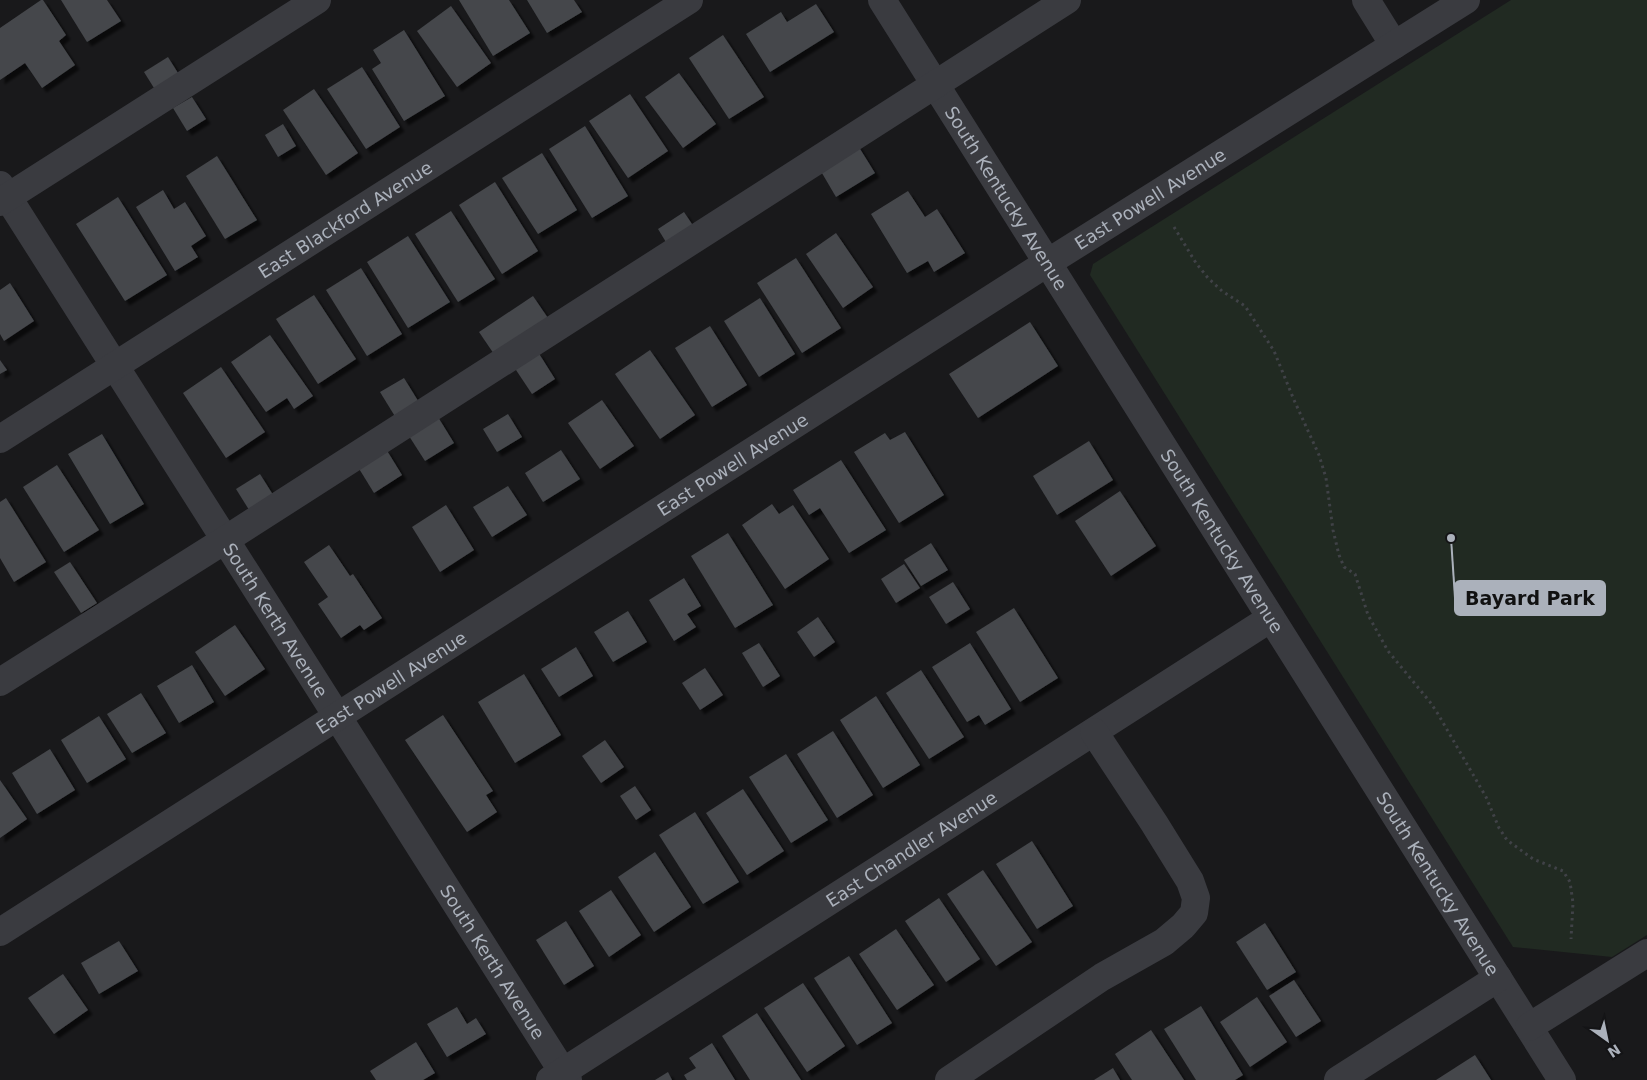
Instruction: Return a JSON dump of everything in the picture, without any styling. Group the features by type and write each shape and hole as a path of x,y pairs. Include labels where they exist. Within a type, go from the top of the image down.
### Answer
{"street":[{"path":"3,195 317,0"},
{"name":"East Blackford Avenue","path":"0,439 689,0"},
{"name":"South Kentucky Avenue","path":"882,0 1562,1080"},
{"path":"0,682 225,540 1067,0"},
{"path":"1366,0 1394,45"},
{"name":"East Powell Avenue","path":"0,932 1047,263 1466,0"},
{"name":"South Kerth Avenue","path":"3,195 114,365 337,716 561,1077"},
{"name":"East Chandler Avenue","path":"561,1077 1271,618"},
{"path":"949,1080 1102,977 1164,942 1183,926 1194,913 1196,898 1190,881 1154,822 1094,732"},
{"path":"1529,1027 1647,953"},
{"path":"1338,1080 1498,978"}],"path":[{"path":"1174,227 1196,263 1208,278 1222,291 1245,306 1274,351 1319,455 1326,478 1333,530 1339,555 1344,566 1355,574 1368,615 1388,651 1438,714 1486,797 1499,828 1507,840 1533,859 1563,872 1570,882 1573,903 1571,939"}],"shaded area":[{"path":"1511,0 1647,0 1647,935 1612,957 1513,947 1090,275 1093,264"}],"building":[{"path":"43,0 66,35 59,41 75,65 42,88 25,63 0,80 0,28"},
{"path":"61,0 107,0 121,21 87,42"},
{"path":"459,0 509,0 530,33 493,56"},
{"path":"527,0 574,0 582,12 547,33"},
{"path":"816,4 834,32 770,72 746,34 781,12 787,22"},
{"path":"451,6 491,63 457,87 417,31"},
{"path":"404,30 445,96 404,121 372,69 381,63 373,50"},
{"path":"723,35 764,97 729,119 689,58"},
{"path":"168,57 183,81 159,96 144,72"},
{"path":"362,67 400,127 366,149 327,89"},
{"path":"679,73 716,124 683,148 645,97"},
{"path":"314,89 358,153 326,175 283,110"},
{"path":"630,94 668,151 628,178 589,121"},
{"path":"192,97 206,119 187,131 173,108"},
{"path":"283,124 296,146 278,157 265,135"},
{"path":"585,126 628,196 592,218 549,149"},
{"path":"857,144 875,173 836,197 819,168"},
{"path":"542,153 577,210 538,234 502,178"},
{"path":"217,156 257,220 225,239 186,176"},
{"path":"495,182 538,251 502,274 459,205"},
{"path":"163,190 174,209 185,202 206,236 191,246 198,257 175,271 136,207"},
{"path":"908,191 925,217 937,209 965,253 934,272 928,261 907,273 871,214"},
{"path":"118,197 167,275 125,301 76,224"},
{"path":"451,211 495,279 458,302 415,234"},
{"path":"684,212 696,230 669,247 658,229"},
{"path":"836,233 873,287 843,308 806,254"},
{"path":"408,236 450,302 408,328 367,262"},
{"path":"796,258 841,328 802,353 757,283"},
{"path":"361,268 402,334 367,356 326,290"},
{"path":"10,283 34,321 4,341 0,334 0,290"},
{"path":"314,295 356,359 318,384 276,319"},
{"path":"533,296 550,321 496,357 479,332"},
{"path":"760,298 795,354 759,377 724,321"},
{"path":"1030,322 1058,366 978,418 949,374"},
{"path":"710,326 747,385 712,407 675,348"},
{"path":"270,335 313,396 294,409 287,398 266,412 231,362"},
{"path":"650,350 695,415 660,439 615,374"},
{"path":"538,352 555,379 532,394 514,367"},
{"path":"0,360 7,370 0,374"},
{"path":"221,367 265,432 226,458 183,393"},
{"path":"404,378 420,404 396,418 380,392"},
{"path":"602,400 634,446 600,469 568,423"},
{"path":"508,414 522,437 497,452 483,429"},
{"path":"438,417 454,443 425,461 409,436"},
{"path":"905,432 944,495 899,523 854,452 885,433 890,440"},
{"path":"102,434 144,504 110,524 68,454"},
{"path":"1089,441 1113,480 1057,515 1033,476"},
{"path":"386,449 402,475 374,493 358,467"},
{"path":"561,450 580,479 543,502 525,473"},
{"path":"841,460 886,530 849,553 820,508 809,515 793,490"},
{"path":"57,465 99,530 64,552 23,487"},
{"path":"260,474 275,498 251,513 236,489"},
{"path":"508,486 527,515 492,537 473,507"},
{"path":"1120,491 1156,546 1111,576 1075,521"},
{"path":"6,498 46,562 14,582 0,558 0,502"},
{"path":"772,504 779,514 793,505 829,559 785,589 742,525"},
{"path":"446,505 474,550 440,572 412,527"},
{"path":"728,533 773,605 735,628 691,556"},
{"path":"931,543 948,570 921,586 904,560"},
{"path":"329,545 350,576 353,574 382,618 364,630 360,625 341,638 318,604 328,597 304,562"},
{"path":"70,562 97,603 81,613 54,572"},
{"path":"904,564 920,588 896,603 881,579"},
{"path":"684,578 701,606 687,614 696,627 674,641 649,600"},
{"path":"953,582 970,609 946,624 929,597"},
{"path":"1014,608 1058,678 1020,702 976,632"},
{"path":"628,611 647,642 613,662 594,632"},
{"path":"818,617 835,642 814,657 797,632"},
{"path":"235,625 265,669 225,696 195,652"},
{"path":"759,643 780,676 763,687 742,653"},
{"path":"970,643 1011,709 985,725 979,715 967,722 932,667"},
{"path":"576,647 593,676 559,697 541,669"},
{"path":"192,665 214,702 179,723 157,686"},
{"path":"705,668 723,695 700,710 682,683"},
{"path":"921,670 964,737 929,759 886,693"},
{"path":"524,674 561,735 515,763 478,702"},
{"path":"141,693 166,733 132,753 107,714"},
{"path":"876,696 920,765 883,788 840,720"},
{"path":"443,715 493,791 486,795 497,812 467,832 405,740"},
{"path":"99,716 126,759 87,783 61,740"},
{"path":"833,731 873,795 837,818 797,754"},
{"path":"605,740 624,767 601,783 582,756"},
{"path":"50,749 75,790 37,814 12,773"},
{"path":"786,754 828,820 791,843 749,777"},
{"path":"0,780 27,819 0,838"},
{"path":"635,786 651,810 636,820 620,796"},
{"path":"743,789 784,851 747,875 706,813"},
{"path":"695,812 739,882 703,904 659,835"},
{"path":"1032,841 1073,906 1037,929 996,864"},
{"path":"655,852 691,907 654,932 618,877"},
{"path":"983,870 1032,942 996,966 947,894"},
{"path":"611,890 641,935 609,957 579,911"},
{"path":"939,898 980,959 946,982 905,921"},
{"path":"566,921 594,966 564,985 536,940"},
{"path":"1265,923 1296,972 1267,990 1236,942"},
{"path":"896,929 934,985 897,1010 859,954"},
{"path":"119,941 138,971 99,994 81,963"},
{"path":"849,956 892,1023 857,1045 814,978"},
{"path":"63,974 88,1010 54,1034 28,998"},
{"path":"1294,980 1321,1021 1296,1037 1269,996"},
{"path":"803,983 845,1046 807,1072 764,1008"},
{"path":"1257,997 1287,1042 1250,1067 1220,1022"},
{"path":"1201,1006 1243,1075 1235,1080 1196,1080 1164,1029"},
{"path":"457,1007 467,1024 476,1018 486,1034 447,1057 427,1024"},
{"path":"757,1013 801,1080 750,1080 722,1036"},
{"path":"1151,1030 1184,1080 1132,1080 1115,1054"},
{"path":"416,1042 435,1073 423,1080 376,1080 370,1071"},
{"path":"712,1043 735,1080 687,1080 684,1075 696,1068 689,1058"},
{"path":"1475,1055 1491,1080 1436,1080"},
{"path":"1113,1068 1120,1080 1094,1080"},
{"path":"668,1072 672,1080 655,1080"}],"place":[{"name":"Bayard Park","path":"1451,538"}]}
